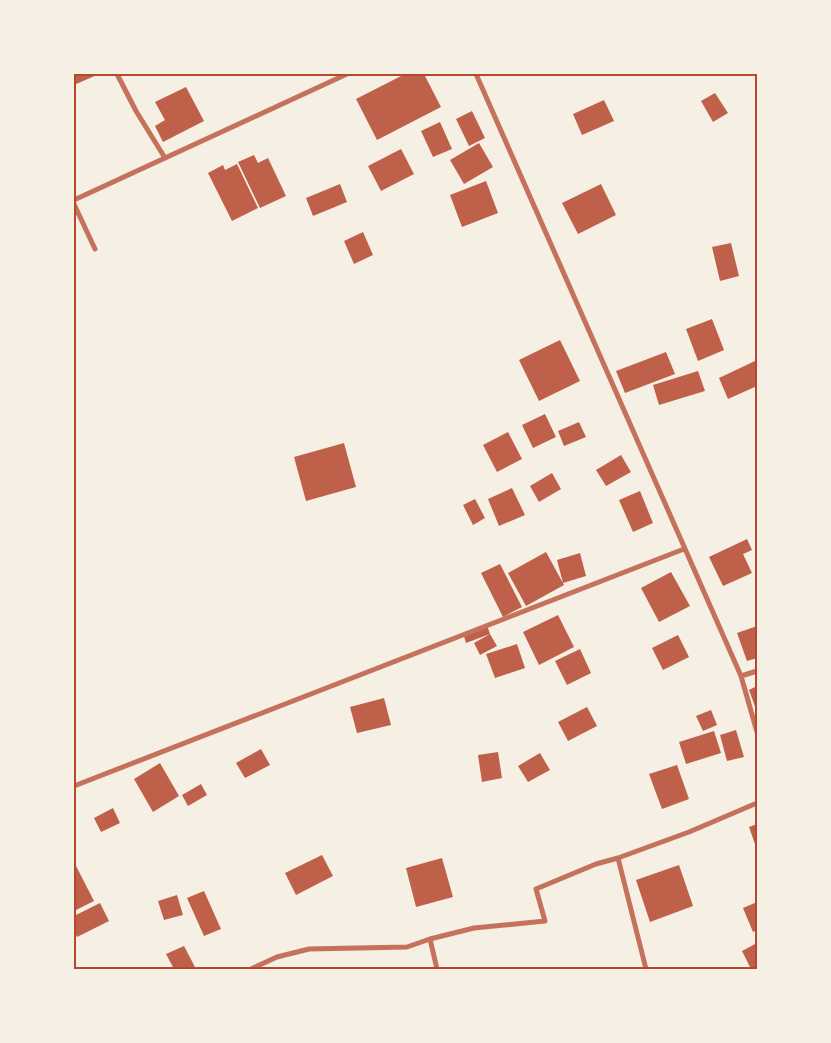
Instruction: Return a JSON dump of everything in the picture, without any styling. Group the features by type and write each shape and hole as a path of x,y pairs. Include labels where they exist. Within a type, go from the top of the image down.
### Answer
{"street":[{"path":"117,74 136,111 165,158"},
{"path":"74,200 347,74"},
{"path":"476,74 741,676 757,732"},
{"path":"74,204 95,249"},
{"path":"74,786 684,549"},
{"path":"741,676 757,671"},
{"path":"251,969 277,957 309,949 407,947 474,928 545,922 536,889 596,864 618,858 688,832 757,803"},
{"path":"618,858 646,969"},
{"path":"430,939 437,969"}],"building":[{"path":"74,74 99,74 74,85"},
{"path":"405,74 424,74 441,107 377,140 356,99"},
{"path":"186,87 204,121 163,142 155,126 165,120 155,102"},
{"path":"715,93 728,113 713,122 701,101"},
{"path":"604,100 614,121 582,135 573,114"},
{"path":"472,111 485,138 469,146 456,119"},
{"path":"440,122 452,149 433,157 421,131"},
{"path":"479,143 493,167 464,184 450,160"},
{"path":"401,149 414,174 381,191 368,166"},
{"path":"254,155 258,163 268,158 286,196 260,208 238,162"},
{"path":"237,164 258,208 232,221 208,173 223,165 225,170"},
{"path":"486,181 498,213 462,227 450,195"},
{"path":"340,184 347,202 313,216 306,198"},
{"path":"601,184 616,215 578,234 562,203"},
{"path":"363,232 373,255 354,264 344,241"},
{"path":"731,243 739,276 720,281 712,247"},
{"path":"712,319 724,350 698,361 686,329"},
{"path":"560,340 580,381 539,401 519,360"},
{"path":"666,352 675,374 625,393 616,371"},
{"path":"755,361 757,367 757,386 728,399 719,378"},
{"path":"698,371 705,391 659,405 653,385"},
{"path":"545,414 556,437 533,448 522,425"},
{"path":"579,422 586,437 564,446 558,431"},
{"path":"508,432 522,459 497,472 483,445"},
{"path":"344,443 356,487 306,501 294,457"},
{"path":"621,455 631,472 606,486 596,470"},
{"path":"552,473 561,489 539,502 530,486"},
{"path":"512,488 525,515 499,526 488,499"},
{"path":"640,491 653,523 633,532 619,500"},
{"path":"475,499 485,518 473,525 463,505"},
{"path":"747,539 752,550 743,554 752,573 723,586 709,557"},
{"path":"546,552 564,585 526,606 508,573"},
{"path":"580,553 586,576 563,583 557,560"},
{"path":"500,564 522,607 503,617 481,573"},
{"path":"671,572 690,606 659,622 641,588"},
{"path":"558,615 574,647 539,665 523,632"},
{"path":"487,625 490,634 466,643 463,633"},
{"path":"757,626 757,658 747,661 737,633"},
{"path":"490,634 497,646 480,655 474,643"},
{"path":"678,635 689,657 663,670 652,648"},
{"path":"517,644 525,668 495,678 486,654"},
{"path":"580,649 591,673 567,685 555,661"},
{"path":"757,686 757,712 749,690"},
{"path":"384,698 391,725 357,733 350,707"},
{"path":"587,707 597,726 568,741 558,722"},
{"path":"711,710 717,725 703,731 696,716"},
{"path":"736,730 744,757 727,761 720,735"},
{"path":"714,731 721,753 686,764 679,742"},
{"path":"261,749 270,765 245,778 236,763"},
{"path":"498,752 502,778 482,782 478,755"},
{"path":"540,753 550,770 528,782 518,766"},
{"path":"160,763 179,796 153,812 134,779"},
{"path":"677,765 689,799 662,809 649,774"},
{"path":"201,784 207,795 188,806 182,795"},
{"path":"113,808 120,823 101,832 94,818"},
{"path":"757,824 757,850 749,827"},
{"path":"322,855 333,876 296,895 285,873"},
{"path":"442,858 453,897 416,907 406,868"},
{"path":"74,862 94,901 74,911"},
{"path":"679,865 693,906 650,922 636,880"},
{"path":"204,891 221,929 204,936 187,898"},
{"path":"177,895 183,915 164,920 158,901"},
{"path":"757,902 757,930 753,932 743,908"},
{"path":"100,903 109,921 77,937 74,931 74,916"},
{"path":"757,943 757,969 751,969 742,951"},
{"path":"184,946 196,969 174,969 166,954"}]}
